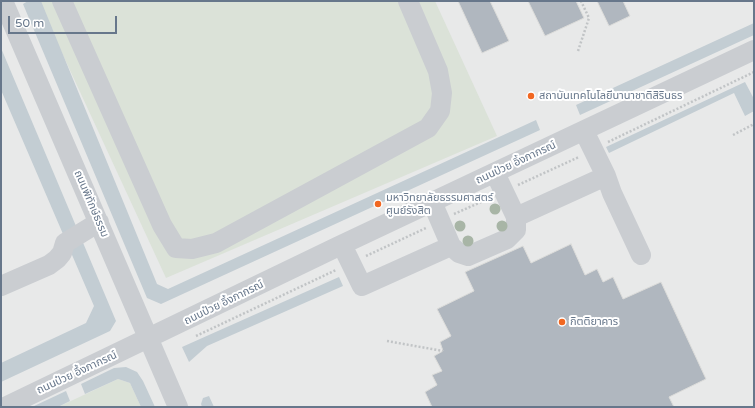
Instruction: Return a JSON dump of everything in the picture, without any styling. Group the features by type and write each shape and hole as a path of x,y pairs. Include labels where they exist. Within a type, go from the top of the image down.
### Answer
{"street":[{"name":"ถนนพิทักษ์ธรรม","path":"3,1 91,227 149,339 178,407"},
{"path":"62,1 162,225 176,248 192,249 216,243 428,128 440,111 442,93 438,72 408,1"},
{"name":"ถนนป๋วย อิ้งภากรณ์","path":"149,339 432,202 754,50"},
{"path":"584,131 641,254"},
{"path":"432,202 451,246 459,253 468,256 507,239 516,230 516,217 495,173"},
{"path":"516,217 606,176"},
{"path":"1,286 49,265 62,253 64,244 91,227"},
{"path":"342,245 362,286 451,246"},
{"name":"ถนนป๋วย อึ้งภากรณ์","path":"5,407 149,339"}],"path":[{"path":"578,51 589,18 581,1"},
{"path":"190,339 593,150 754,72"},
{"path":"733,135 754,124"},
{"path":"386,341 443,350"}],"shaded area":[{"name":"มหาวิทยาลัยธรรมศาสตร์ ศูนย์รังสิต","path":"1,1 754,1 754,407 1,407"},
{"path":"28,1 41,1 157,284 168,289 536,120 540,130 161,304 147,298 23,4"},
{"path":"38,1 435,1 497,136 166,278"},
{"path":"754,23 754,35 580,115 576,105"},
{"path":"1,48 116,321 110,331 1,382 1,363 86,323 94,306 1,90"},
{"path":"745,82 754,99 754,111 745,116 734,93 609,153 606,147"},
{"path":"339,277 343,286 207,346 189,362 182,347"},
{"path":"126,367 137,372 143,381 155,407 141,407 130,383 118,379 85,394 81,384 114,368"},
{"path":"118,379 130,383 141,407 58,407"},
{"path":"66,391 70,401 58,407 32,407"},
{"path":"209,396 214,407 202,407 201,404 203,398"}],"building":[{"path":"458,1 490,1 509,41 482,53"},
{"path":"528,1 576,1 584,18 545,36"},
{"path":"597,1 623,1 630,16 609,26"},
{"name":"กิตติยาคาร","path":"571,244 585,275 597,269 603,282 613,277 623,299 661,282 706,379 669,397 674,407 432,407 425,392 437,385 432,375 442,371 434,356 443,351 440,342 451,336 437,309 474,291 465,272 523,246 531,263"}],"place":[{"name":"สถาบันเทคโนโลยีนานาชาติสิรินธร","path":"531,96"},
{"name":"มหาวิทยาลัยธรรมศาสตร์ ศูนย์รังสิต","path":"378,204"},
{"name":"กิตติยาคาร","path":"562,322"}]}
